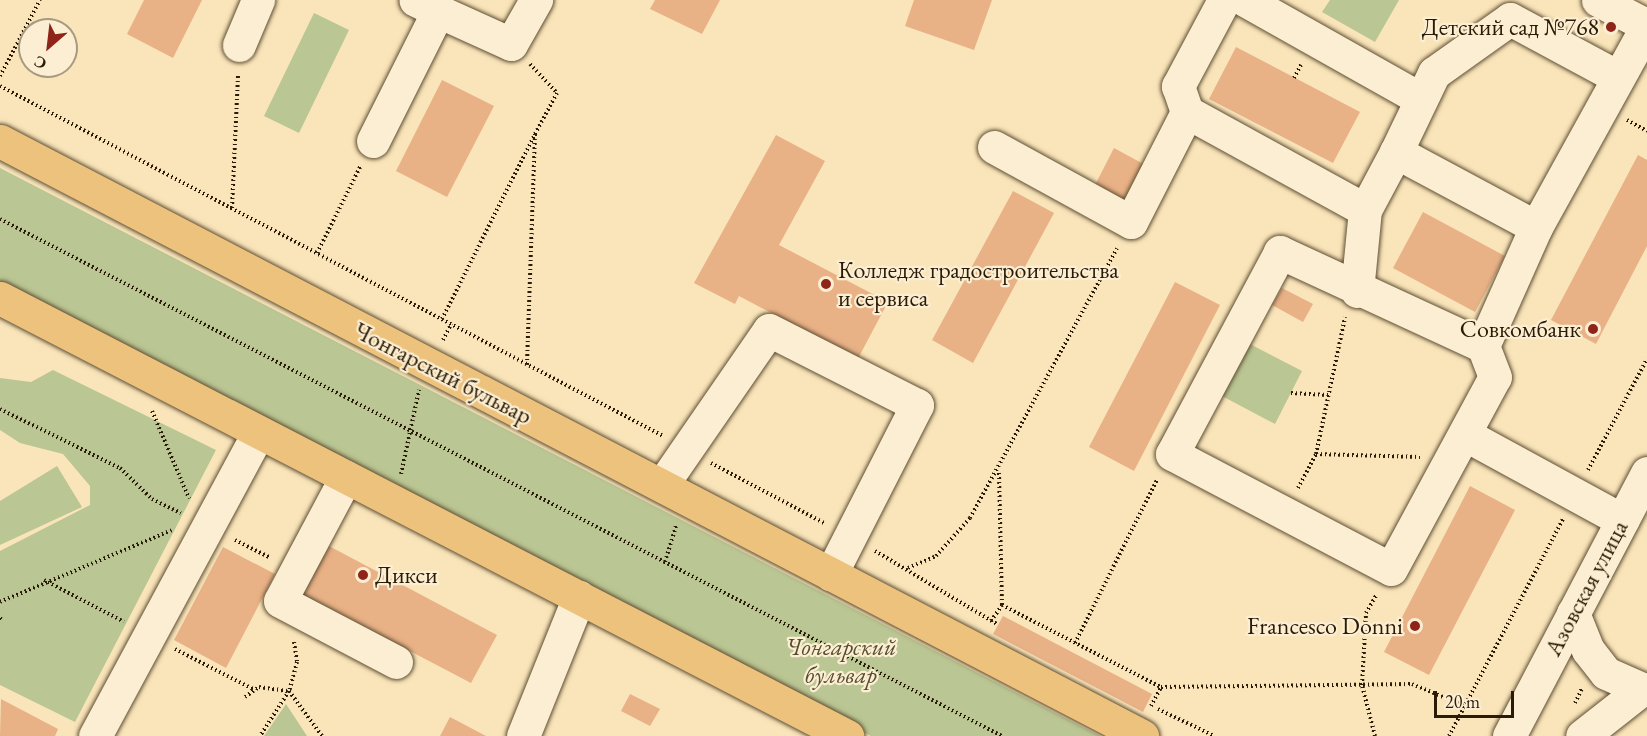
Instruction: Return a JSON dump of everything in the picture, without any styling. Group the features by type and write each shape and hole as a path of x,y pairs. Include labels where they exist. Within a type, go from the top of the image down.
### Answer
{"main road":[{"name":"Чонгарский бульвар","path":"0,141 429,367 831,574 1147,715"},
{"path":"0,297 847,736"}],"street":[{"path":"239,45 258,0"},
{"path":"373,141 427,6 511,44 536,0"},
{"path":"1224,0 1178,86 1187,112 1365,210"},
{"path":"1482,346 1536,227 1645,25 1598,0"},
{"path":"1259,4 1421,99"},
{"path":"1354,290 1365,210 1434,74 1510,19 1616,76"},
{"path":"994,147 1131,222 1187,112"},
{"path":"1396,152 1536,227"},
{"path":"1280,252 1354,290 1482,346 1495,377 1460,446 1391,569 1172,454 1280,252"},
{"path":"662,485 770,330 917,405 831,574"},
{"path":"95,736 259,432"},
{"path":"1460,446 1576,493 1622,520"},
{"name":"Азовская улица","path":"1509,736 1647,473"},
{"path":"346,477 280,601 396,662"},
{"path":"523,736 579,597"},
{"path":"1572,613 1588,650 1606,674 1642,689 1582,736"}],"path":[{"path":"0,76 40,0"},
{"path":"442,319 557,93 511,44"},
{"path":"232,208 239,45"},
{"path":"0,86 688,449 907,568 998,625"},
{"path":"527,365 535,134"},
{"path":"317,253 373,141"},
{"path":"0,219 1002,736"},
{"path":"907,568 936,556 999,472 1131,222"},
{"path":"1285,514 1316,454 1354,290"},
{"path":"389,499 402,472 410,430 429,367 451,324"},
{"path":"1449,736 1647,360"},
{"path":"1291,393 1328,395"},
{"path":"0,409 120,468 152,499 189,516"},
{"path":"152,411 194,510"},
{"path":"1316,454 1460,446"},
{"path":"1075,643 1172,454"},
{"path":"991,621 1002,605 999,472"},
{"path":"0,602 94,558 177,528"},
{"path":"228,536 296,571"},
{"path":"1375,736 1362,685 1366,613 1391,569"},
{"path":"260,736 289,691 297,662 289,605"},
{"path":"1002,605 1161,687 1412,684 1465,706"},
{"path":"245,698 259,687 289,691 322,736"},
{"path":"1161,687 1147,715 1214,736"}],"green space":[{"path":"1330,0 1399,0 1375,42 1322,12"},
{"path":"314,13 349,30 299,133 264,116"},
{"name":"Чонгарский бульвар","path":"0,168 1100,736 871,736 0,284"},
{"path":"1250,344 1302,371 1275,424 1222,396"},
{"path":"53,370 216,450 75,722 0,685 0,551 90,505 90,486 63,454 20,443 0,430 0,378 31,382"},
{"path":"57,466 82,507 0,545 0,501"},
{"path":"286,704 307,736 264,736"}],"building":[{"path":"144,0 202,0 173,58 127,34"},
{"path":"655,0 720,0 702,34 650,9"},
{"path":"914,0 992,0 974,50 905,26"},
{"path":"1236,47 1360,112 1333,163 1209,99"},
{"path":"442,80 494,106 447,197 396,171"},
{"path":"776,135 825,161 779,245 888,302 854,366 819,338 739,296 735,304 694,283"},
{"path":"1114,148 1149,167 1128,207 1093,189"},
{"path":"1638,155 1647,160 1647,246 1596,344 1551,320"},
{"path":"1013,191 1054,213 973,363 932,340"},
{"path":"1423,212 1505,256 1475,312 1393,268"},
{"path":"1175,282 1220,305 1134,471 1089,447"},
{"path":"1282,288 1313,304 1303,322 1272,305"},
{"path":"1470,486 1515,510 1429,675 1384,652"},
{"path":"329,546 497,635 471,683 303,595"},
{"path":"223,547 275,574 226,668 174,640"},
{"path":"1003,616 1152,694 1143,712 993,634"},
{"path":"630,694 660,709 650,726 621,711"},
{"path":"1,699 58,729 55,736 0,736"},
{"path":"450,717 486,736 440,736"}],"place":[{"name":"Детский сад №768","path":"1611,27"},
{"name":"Колледж градостроительства и сервиса","path":"826,284"},
{"name":"Совкомбанк","path":"1593,329"},
{"name":"Дикси","path":"363,575"},
{"name":"Francesco Donni","path":"1415,626"}]}
